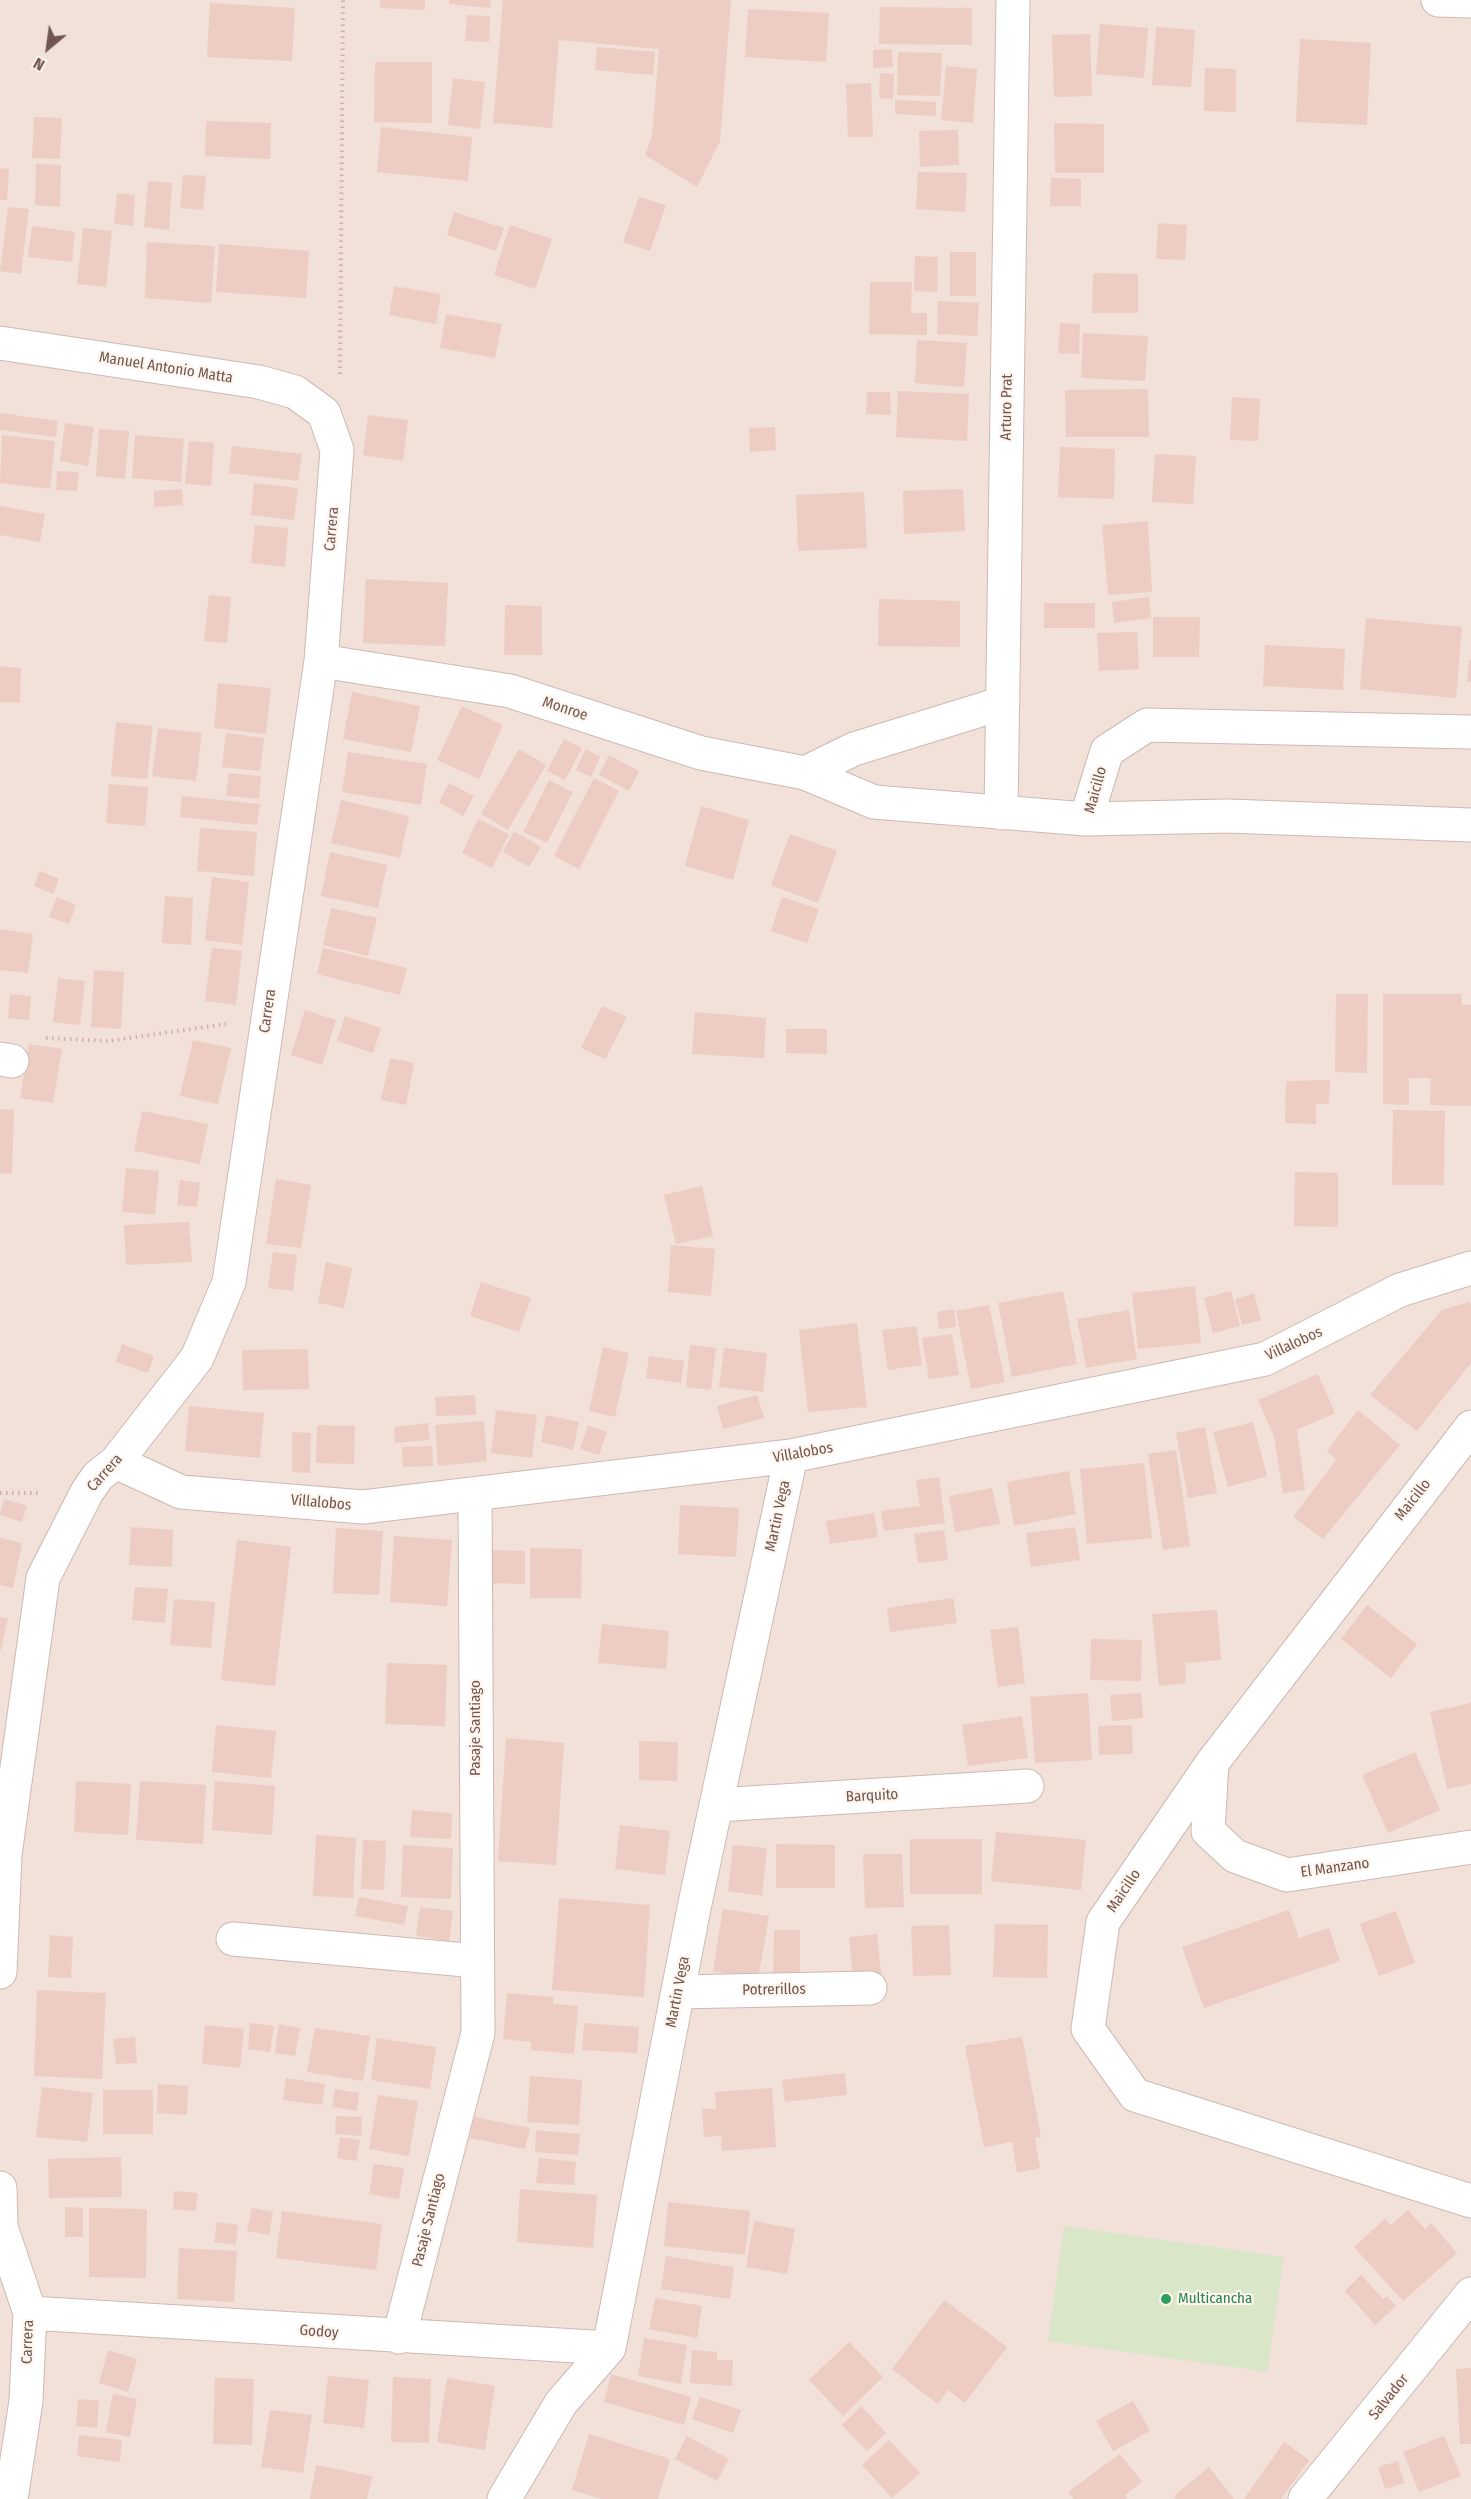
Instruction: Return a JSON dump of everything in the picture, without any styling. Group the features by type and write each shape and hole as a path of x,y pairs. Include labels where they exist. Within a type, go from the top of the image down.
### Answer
{"street":[{"name":"Arturo Prat","path":"1001,813 1013,0"},
{"path":"1438,0 1471,2"},
{"name":"Manuel Antonio Matta","path":"0,343 260,382 295,392 324,413"},
{"name":"Carrera","path":"0,1972 4,1856 44,1578 87,1492 98,1476 117,1462 197,1358 229,1282 321,661 337,450 324,413"},
{"name":"Monroe","path":"321,661 510,691 701,753 805,773 874,802 1086,819"},
{"path":"805,773 854,749 1003,703"},
{"name":"Maicillo","path":"1471,732 1147,725 1107,751 1086,819 1228,816 1471,825"},
{"name":"Villalobos","path":"117,1462 181,1492 363,1507 791,1456 1265,1359 1400,1290 1471,1268"},
{"name":"Maicillo","path":"1471,1427 1212,1763 1103,1922 1088,2029 1135,2095 1471,2201"},
{"name":"Martin Vega","path":"609,2348 716,1805 791,1456"},
{"name":"Pasaje Santiago","path":"399,2337 477,2033 475,1495"},
{"name":"El Manzano","path":"1212,1763 1208,1831 1235,1856 1287,1875 1471,1847"},
{"name":"Barquito","path":"716,1805 1027,1786"},
{"path":"233,1940 477,1961"},
{"name":"Potrerillos","path":"678,1992 870,1988"},
{"name":"Carrera","path":"0,2188 1,2227 30,2313 26,2401 11,2499"},
{"name":"Salvador","path":"1305,2499 1471,2294"},
{"name":"Godoy","path":"30,2313 609,2348"},
{"path":"504,2499 561,2403 609,2348"}],"path":[{"path":"324,413 340,394 343,0"},
{"path":"6,1060 18,1033 58,1040 109,1041 222,1024 266,1023"}],"shaded area":[{"path":"0,0 1471,0 1471,2499 0,2499"}],"green space":[{"name":"Multicancha","path":"1064,2226 1284,2257 1267,2372 1048,2341"}],"building":[{"path":"380,0 425,0 425,10 380,8"},
{"path":"449,0 491,0 490,8 449,4"},
{"path":"503,0 731,0 720,141 697,187 645,155 652,136 659,49 559,40 552,128 493,123"},
{"path":"210,3 295,8 292,61 207,57"},
{"path":"880,7 972,8 972,45 879,44"},
{"path":"748,9 829,13 826,62 745,57"},
{"path":"467,15 490,16 489,42 465,41"},
{"path":"1100,24 1148,28 1144,78 1096,74"},
{"path":"1156,27 1195,30 1191,87 1152,85"},
{"path":"1090,34 1092,96 1054,97 1052,35"},
{"path":"1300,39 1371,43 1367,125 1296,122"},
{"path":"597,47 655,52 653,75 595,70"},
{"path":"892,49 893,67 873,68 873,50"},
{"path":"898,52 942,53 940,96 897,95"},
{"path":"375,62 432,62 432,123 374,122"},
{"path":"946,66 977,69 973,123 941,120"},
{"path":"1205,68 1236,69 1236,112 1204,111"},
{"path":"880,73 894,74 893,99 879,98"},
{"path":"453,78 485,82 480,129 448,125"},
{"path":"871,83 873,137 848,137 846,84"},
{"path":"895,100 936,102 936,116 895,114"},
{"path":"34,117 62,118 60,159 32,158"},
{"path":"206,121 271,123 270,159 205,156"},
{"path":"1054,123 1104,124 1104,173 1055,173"},
{"path":"381,127 472,137 468,181 377,172"},
{"path":"958,130 959,165 920,167 919,131"},
{"path":"36,164 61,165 60,207 35,205"},
{"path":"0,168 9,169 7,200 0,200"},
{"path":"918,172 967,173 965,212 916,209"},
{"path":"183,175 206,176 203,210 180,208"},
{"path":"1051,178 1081,179 1081,206 1050,206"},
{"path":"148,181 172,183 169,230 144,227"},
{"path":"117,193 135,195 133,226 114,224"},
{"path":"639,197 666,205 650,251 623,242"},
{"path":"8,207 29,209 21,274 0,271"},
{"path":"454,212 504,228 496,251 447,235"},
{"path":"1158,223 1187,225 1185,260 1156,259"},
{"path":"510,225 552,239 535,289 494,275"},
{"path":"32,226 75,232 72,262 28,257"},
{"path":"83,228 112,231 106,287 77,284"},
{"path":"147,242 215,246 211,303 145,298"},
{"path":"219,244 309,251 306,298 216,292"},
{"path":"950,252 976,252 976,296 950,296"},
{"path":"915,256 938,257 937,292 914,291"},
{"path":"1093,273 1138,274 1138,313 1092,313"},
{"path":"870,282 912,282 911,313 927,313 927,335 869,334"},
{"path":"394,286 441,294 436,324 389,315"},
{"path":"938,301 979,303 977,336 937,334"},
{"path":"446,314 502,324 495,358 440,348"},
{"path":"1060,323 1080,324 1079,354 1058,353"},
{"path":"1083,333 1148,336 1145,381 1081,378"},
{"path":"917,340 967,343 964,387 915,383"},
{"path":"1148,389 1149,437 1066,437 1065,390"},
{"path":"898,391 969,394 967,441 896,437"},
{"path":"867,392 890,392 891,415 866,414"},
{"path":"1232,397 1260,399 1258,441 1230,440"},
{"path":"0,413 58,421 56,437 0,430"},
{"path":"368,415 408,420 403,461 363,455"},
{"path":"65,423 94,427 88,466 60,461"},
{"path":"775,427 776,450 750,452 749,428"},
{"path":"99,429 129,431 125,479 96,476"},
{"path":"2,435 55,441 50,489 0,483"},
{"path":"135,435 184,439 181,482 132,478"},
{"path":"189,441 214,443 211,486 185,484"},
{"path":"232,446 302,454 298,481 229,473"},
{"path":"1060,447 1115,449 1114,499 1058,497"},
{"path":"1155,454 1196,456 1193,504 1152,502"},
{"path":"57,471 79,472 77,491 56,490"},
{"path":"254,483 298,488 294,520 251,515"},
{"path":"182,489 183,505 154,507 154,491"},
{"path":"963,489 965,531 904,534 903,491"},
{"path":"864,492 867,548 798,551 796,495"},
{"path":"0,506 45,514 40,542 0,535"},
{"path":"1148,521 1152,592 1108,595 1102,525"},
{"path":"255,525 288,528 285,567 251,563"},
{"path":"366,579 448,583 445,646 363,643"},
{"path":"209,595 231,597 227,643 204,641"},
{"path":"1149,597 1151,618 1114,623 1112,602"},
{"path":"879,599 960,601 960,647 878,646"},
{"path":"1044,603 1095,603 1095,628 1044,628"},
{"path":"505,605 542,606 542,655 504,655"},
{"path":"1153,617 1200,617 1199,657 1153,657"},
{"path":"1366,618 1462,627 1456,698 1360,689"},
{"path":"1137,632 1139,669 1099,671 1097,633"},
{"path":"1265,645 1345,649 1343,690 1263,686"},
{"path":"1469,660 1471,660 1471,682 1467,682"},
{"path":"0,666 21,668 20,703 0,702"},
{"path":"218,683 271,688 266,734 214,728"},
{"path":"352,692 420,706 411,752 343,739"},
{"path":"462,706 503,725 479,779 437,760"},
{"path":"116,722 153,726 147,779 111,776"},
{"path":"158,728 202,733 196,781 152,776"},
{"path":"226,733 264,738 260,771 222,767"},
{"path":"564,739 582,748 565,780 547,771"},
{"path":"519,749 546,765 508,830 481,814"},
{"path":"586,749 600,757 591,777 576,770"},
{"path":"348,752 427,764 421,805 342,792"},
{"path":"609,755 639,771 629,791 599,775"},
{"path":"229,773 261,776 259,799 226,796"},
{"path":"594,778 619,791 579,869 554,856"},
{"path":"549,780 573,792 547,843 523,832"},
{"path":"449,783 474,796 463,816 439,802"},
{"path":"109,784 148,787 145,826 106,823"},
{"path":"182,796 260,804 257,825 180,817"},
{"path":"341,800 409,816 400,858 331,843"},
{"path":"701,806 749,820 733,880 685,866"},
{"path":"478,819 509,834 492,868 462,853"},
{"path":"200,828 257,832 254,876 197,871"},
{"path":"514,831 541,847 529,867 503,852"},
{"path":"790,834 837,851 818,903 771,885"},
{"path":"330,852 387,865 378,908 321,896"},
{"path":"40,871 59,879 53,894 34,886"},
{"path":"212,877 249,882 242,945 205,940"},
{"path":"165,896 193,898 191,945 162,943"},
{"path":"57,897 76,905 69,924 49,917"},
{"path":"782,897 819,909 807,943 771,931"},
{"path":"331,908 377,918 368,956 323,945"},
{"path":"0,929 33,934 28,973 0,970"},
{"path":"212,948 242,951 236,1005 205,1001"},
{"path":"323,948 407,968 400,995 317,974"},
{"path":"94,970 124,972 121,1029 91,1027"},
{"path":"58,978 85,981 80,1025 53,1022"},
{"path":"10,994 31,996 29,1020 8,1018"},
{"path":"1336,994 1368,994 1367,1073 1335,1072"},
{"path":"1383,994 1461,994 1462,1005 1471,1005 1471,1106 1430,1105 1431,1078 1409,1078 1409,1105 1383,1104"},
{"path":"602,1006 627,1017 605,1059 581,1048"},
{"path":"305,1010 336,1020 322,1065 291,1055"},
{"path":"695,1012 766,1018 764,1058 692,1054"},
{"path":"345,1016 381,1028 373,1053 337,1041"},
{"path":"786,1029 827,1029 827,1054 786,1053"},
{"path":"193,1040 231,1048 218,1104 180,1096"},
{"path":"29,1044 62,1049 53,1103 20,1098"},
{"path":"390,1058 414,1063 406,1105 381,1100"},
{"path":"1330,1080 1329,1104 1316,1104 1316,1124 1285,1123 1286,1081"},
{"path":"0,1109 14,1110 12,1174 0,1173"},
{"path":"1393,1110 1445,1111 1444,1185 1392,1185"},
{"path":"142,1111 208,1124 200,1164 134,1151"},
{"path":"126,1168 159,1171 155,1215 122,1212"},
{"path":"1295,1172 1338,1173 1338,1227 1294,1226"},
{"path":"276,1179 311,1185 301,1248 266,1244"},
{"path":"180,1180 200,1183 197,1207 177,1205"},
{"path":"702,1186 713,1236 676,1244 664,1195"},
{"path":"189,1222 192,1262 126,1265 124,1225"},
{"path":"671,1245 715,1249 711,1296 668,1292"},
{"path":"273,1252 297,1255 293,1291 268,1288"},
{"path":"326,1262 352,1268 344,1308 318,1303"},
{"path":"481,1282 531,1298 519,1332 470,1316"},
{"path":"1195,1286 1201,1343 1138,1349 1132,1293"},
{"path":"1063,1291 1077,1364 1012,1377 998,1303"},
{"path":"1231,1291 1240,1326 1213,1333 1204,1298"},
{"path":"1254,1293 1261,1320 1242,1325 1235,1299"},
{"path":"1468,1302 1471,1304 1471,1363 1417,1431 1370,1395 1442,1310"},
{"path":"989,1305 1005,1382 971,1389 956,1311"},
{"path":"954,1309 956,1327 939,1329 937,1312"},
{"path":"1129,1310 1137,1359 1086,1368 1077,1319"},
{"path":"857,1323 867,1407 808,1412 799,1330"},
{"path":"916,1326 922,1365 888,1370 882,1330"},
{"path":"952,1334 959,1375 929,1379 922,1338"},
{"path":"122,1344 154,1356 148,1373 116,1362"},
{"path":"690,1345 716,1348 711,1390 686,1387"},
{"path":"603,1347 629,1353 615,1417 589,1411"},
{"path":"724,1348 767,1353 763,1392 719,1387"},
{"path":"308,1349 309,1389 243,1390 242,1350"},
{"path":"649,1356 684,1361 681,1383 646,1378"},
{"path":"1318,1374 1335,1413 1297,1430 1305,1490 1283,1493 1274,1436 1258,1400"},
{"path":"475,1395 476,1415 436,1416 435,1397"},
{"path":"757,1395 764,1418 723,1429 717,1406"},
{"path":"189,1406 264,1413 260,1458 185,1451"},
{"path":"496,1410 537,1415 532,1458 491,1453"},
{"path":"1358,1410 1400,1445 1323,1539 1293,1517 1336,1460 1327,1451"},
{"path":"546,1415 579,1422 573,1450 541,1442"},
{"path":"484,1421 487,1461 438,1466 435,1425"},
{"path":"1253,1422 1267,1476 1228,1487 1213,1432"},
{"path":"428,1423 430,1440 395,1443 394,1427"},
{"path":"317,1425 355,1426 354,1464 316,1463"},
{"path":"588,1425 607,1432 599,1455 580,1449"},
{"path":"1205,1427 1217,1493 1188,1498 1176,1433"},
{"path":"292,1432 311,1433 310,1473 292,1472"},
{"path":"432,1446 433,1466 403,1467 402,1447"},
{"path":"1176,1450 1190,1546 1163,1550 1148,1454"},
{"path":"1144,1463 1152,1538 1087,1544 1080,1469"},
{"path":"1069,1471 1076,1514 1014,1526 1007,1482"},
{"path":"939,1477 945,1523 884,1531 881,1511 920,1506 916,1480"},
{"path":"992,1488 1000,1524 955,1532 949,1496"},
{"path":"4,1499 27,1506 22,1522 0,1515"},
{"path":"680,1505 739,1508 736,1557 678,1554"},
{"path":"874,1513 878,1537 830,1544 826,1521"},
{"path":"131,1527 173,1530 172,1567 129,1565"},
{"path":"1075,1527 1080,1560 1031,1567 1026,1533"},
{"path":"336,1528 383,1531 379,1595 333,1593"},
{"path":"944,1530 948,1560 918,1563 914,1534"},
{"path":"394,1536 452,1540 447,1606 390,1602"},
{"path":"0,1538 22,1543 13,1588 0,1585"},
{"path":"237,1540 291,1547 275,1686 221,1680"},
{"path":"530,1548 582,1549 581,1598 530,1598"},
{"path":"489,1550 525,1551 525,1584 488,1583"},
{"path":"135,1587 168,1589 165,1623 132,1620"},
{"path":"953,1598 957,1623 890,1632 887,1608"},
{"path":"174,1599 215,1602 211,1648 170,1645"},
{"path":"1367,1605 1417,1644 1391,1678 1341,1639"},
{"path":"1217,1610 1221,1660 1185,1663 1186,1683 1159,1686 1152,1614"},
{"path":"0,1617 8,1618 1,1650 0,1650"},
{"path":"602,1624 669,1631 666,1669 598,1663"},
{"path":"1018,1627 1025,1683 998,1687 990,1630"},
{"path":"1091,1639 1142,1640 1141,1681 1090,1680"},
{"path":"387,1663 447,1665 445,1726 385,1724"},
{"path":"1088,1693 1092,1760 1035,1763 1030,1697"},
{"path":"1141,1693 1143,1718 1112,1721 1110,1695"},
{"path":"1471,1703 1471,1784 1447,1789 1430,1712"},
{"path":"1022,1716 1028,1758 968,1766 962,1725"},
{"path":"216,1725 276,1731 271,1778 212,1772"},
{"path":"1132,1725 1133,1754 1099,1755 1098,1726"},
{"path":"506,1738 564,1743 556,1865 498,1861"},
{"path":"639,1741 678,1742 677,1781 639,1780"},
{"path":"1415,1752 1440,1810 1388,1833 1362,1775"},
{"path":"76,1781 131,1784 128,1835 74,1832"},
{"path":"140,1781 206,1785 203,1844 136,1840"},
{"path":"215,1781 275,1786 272,1835 212,1830"},
{"path":"412,1810 452,1813 451,1839 410,1837"},
{"path":"620,1825 670,1831 665,1875 615,1869"},
{"path":"996,1832 1086,1840 1081,1890 991,1881"},
{"path":"316,1835 356,1838 353,1898 313,1896"},
{"path":"910,1839 982,1839 982,1894 910,1894"},
{"path":"363,1840 386,1841 384,1890 361,1889"},
{"path":"776,1844 835,1845 835,1888 776,1888"},
{"path":"403,1845 453,1848 451,1899 401,1897"},
{"path":"733,1845 767,1848 762,1896 728,1891"},
{"path":"863,1854 902,1854 904,1907 865,1908"},
{"path":"359,1897 408,1906 404,1925 355,1916"},
{"path":"559,1898 650,1905 644,1997 552,1990"},
{"path":"420,1907 453,1911 449,1941 416,1936"},
{"path":"723,1909 769,1916 758,1979 713,1971"},
{"path":"1289,1910 1299,1938 1329,1928 1340,1961 1204,2008 1182,1947"},
{"path":"1396,1911 1415,1963 1379,1976 1360,1924"},
{"path":"995,1924 1048,1925 1047,1978 993,1977"},
{"path":"949,1925 951,1975 913,1976 911,1926"},
{"path":"774,1930 800,1930 800,1981 773,1981"},
{"path":"877,1934 882,1983 854,1986 849,1937"},
{"path":"50,1935 73,1937 71,1978 48,1977"},
{"path":"37,1990 106,1993 102,2079 34,2076"},
{"path":"507,1993 554,1997 553,2004 578,2006 574,2054 531,2050 531,2042 503,2039"},
{"path":"250,2023 274,2026 270,2052 248,2049"},
{"path":"584,2023 639,2027 637,2053 582,2050"},
{"path":"279,2024 300,2028 295,2056 275,2053"},
{"path":"205,2025 244,2029 240,2068 202,2064"},
{"path":"315,2028 370,2036 363,2081 307,2072"},
{"path":"135,2037 137,2063 116,2064 113,2039"},
{"path":"1022,2037 1041,2137 1035,2138 1040,2168 1017,2173 1012,2142 984,2147 965,2046"},
{"path":"377,2038 436,2047 430,2089 371,2080"},
{"path":"845,2073 847,2095 785,2102 782,2080"},
{"path":"530,2076 582,2080 579,2125 527,2122"},
{"path":"286,2078 325,2084 322,2105 283,2100"},
{"path":"158,2084 188,2086 187,2115 157,2113"},
{"path":"42,2087 93,2093 87,2142 36,2137"},
{"path":"772,2088 776,2147 722,2151 721,2136 704,2137 702,2109 716,2109 715,2092"},
{"path":"335,2089 359,2093 357,2111 332,2107"},
{"path":"103,2090 153,2090 153,2134 103,2134"},
{"path":"378,2095 418,2101 409,2156 369,2149"},
{"path":"336,2116 362,2117 361,2136 335,2134"},
{"path":"474,2117 530,2128 525,2149 470,2138"},
{"path":"536,2130 580,2134 578,2155 535,2152"},
{"path":"340,2137 360,2140 356,2161 337,2158"},
{"path":"121,2157 122,2197 49,2198 48,2159"},
{"path":"539,2158 576,2162 574,2185 536,2183"},
{"path":"374,2164 404,2168 399,2199 369,2194"},
{"path":"520,2189 597,2195 593,2248 517,2242"},
{"path":"174,2191 197,2193 196,2211 173,2209"},
{"path":"668,2202 750,2211 745,2255 664,2246"},
{"path":"65,2207 83,2208 83,2237 65,2237"},
{"path":"89,2208 147,2209 146,2278 89,2277"},
{"path":"252,2208 273,2212 269,2235 247,2231"},
{"path":"1408,2210 1425,2229 1431,2223 1457,2253 1403,2301 1354,2247 1385,2219 1391,2225"},
{"path":"282,2211 382,2224 376,2270 276,2258"},
{"path":"754,2221 795,2229 787,2274 746,2267"},
{"path":"217,2222 238,2225 236,2245 214,2242"},
{"path":"179,2248 237,2251 234,2302 177,2299"},
{"path":"666,2256 734,2267 730,2299 661,2289"},
{"path":"1361,2275 1383,2299 1387,2296 1396,2306 1375,2325 1345,2291"},
{"path":"655,2298 702,2306 697,2338 649,2329"},
{"path":"944,2300 1007,2347 965,2403 948,2390 938,2404 892,2369"},
{"path":"644,2338 687,2345 681,2384 638,2376"},
{"path":"849,2342 883,2377 843,2416 809,2380"},
{"path":"108,2350 137,2359 128,2392 99,2383"},
{"path":"692,2350 717,2352 717,2360 733,2360 732,2386 690,2383"},
{"path":"1471,2368 1471,2444 1460,2444 1456,2369"},
{"path":"611,2374 691,2397 684,2425 604,2402"},
{"path":"328,2376 369,2380 364,2428 323,2423"},
{"path":"393,2377 431,2379 429,2443 391,2442"},
{"path":"215,2378 254,2379 252,2445 213,2444"},
{"path":"447,2378 495,2386 485,2450 437,2442"},
{"path":"113,2394 137,2399 130,2437 106,2432"},
{"path":"700,2397 741,2410 733,2433 692,2419"},
{"path":"78,2399 99,2401 97,2428 76,2426"},
{"path":"1133,2401 1150,2431 1113,2451 1096,2421"},
{"path":"861,2406 886,2433 867,2451 842,2425"},
{"path":"270,2410 312,2415 303,2473 261,2467"},
{"path":"589,2434 670,2459 658,2499 602,2499 572,2490"},
{"path":"79,2435 122,2440 120,2462 77,2456"},
{"path":"687,2436 729,2459 717,2481 675,2459"},
{"path":"1444,2436 1461,2476 1419,2492 1403,2452"},
{"path":"889,2440 920,2473 892,2498 862,2465"},
{"path":"1284,2442 1309,2460 1281,2499 1244,2499"},
{"path":"1120,2454 1142,2482 1125,2495 1127,2499 1074,2499 1068,2492"},
{"path":"1398,2461 1404,2483 1385,2489 1378,2467"},
{"path":"316,2465 372,2476 367,2499 310,2499"},
{"path":"1209,2467 1234,2499 1177,2499 1174,2496"}],"place":[{"name":"Multicancha","path":"1166,2299"}]}
